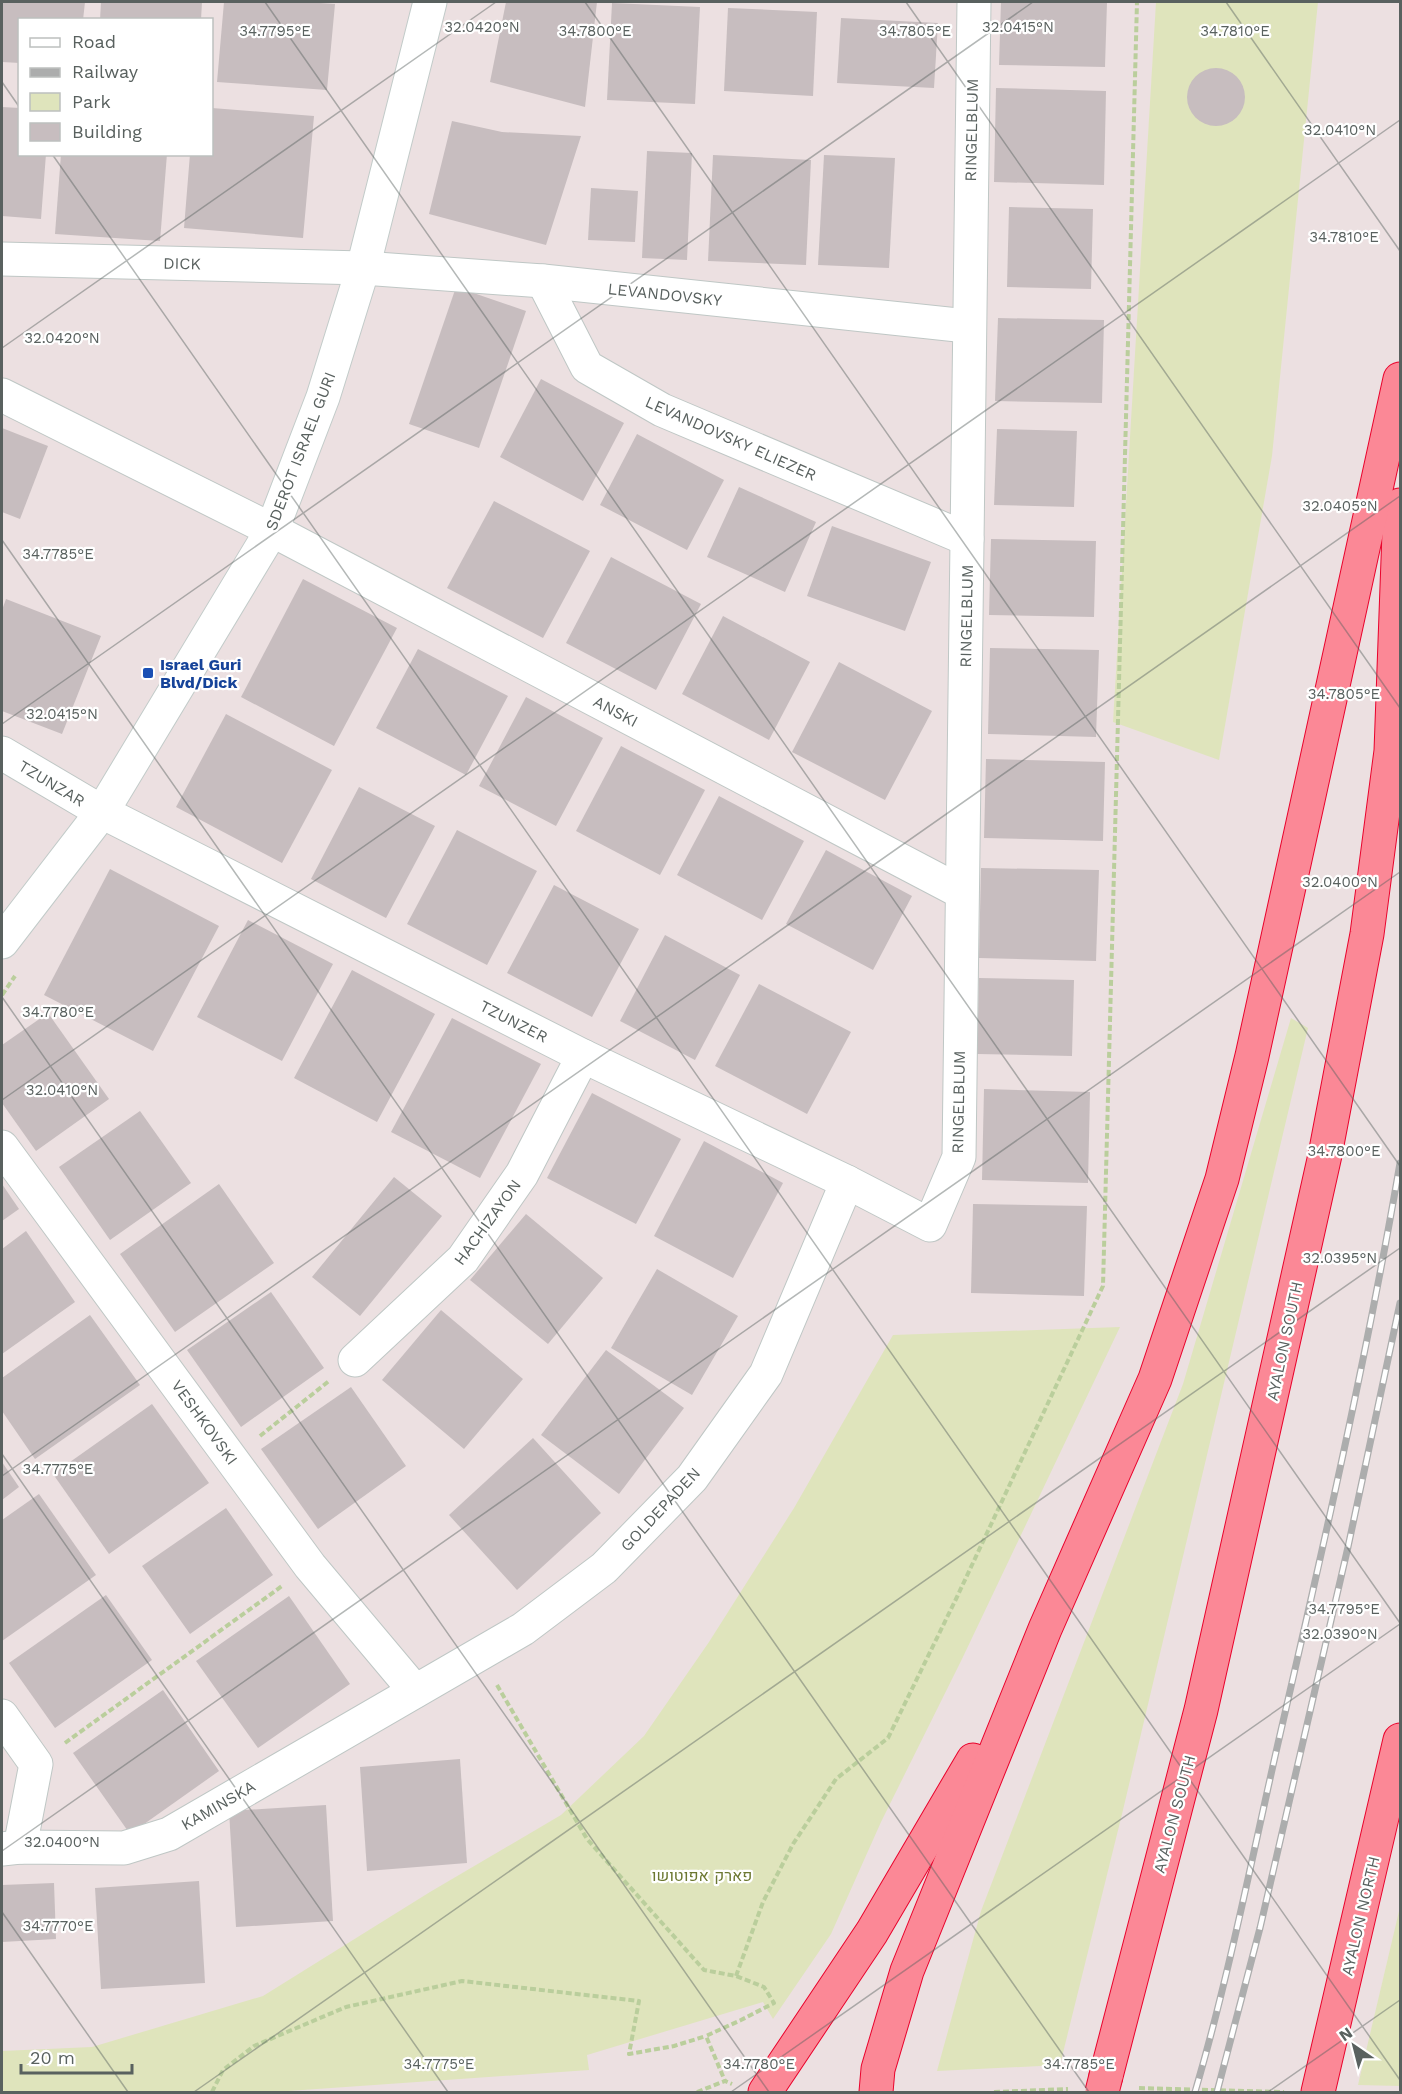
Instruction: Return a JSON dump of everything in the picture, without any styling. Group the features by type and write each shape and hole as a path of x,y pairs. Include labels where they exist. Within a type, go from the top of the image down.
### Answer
{"highway":[{"path":"876,2092 878,2069 907,1971 1045,1629 1155,1379 1222,1179 1401,379"},
{"name":"AYALON SOUTH","path":"1103,2086 1201,1710 1325,1155 1367,934 1391,751 1401,505"},
{"path":"765,2092 872,1932 958,1789 1045,1629"},
{"name":"AYALON NORTH","path":"1321,2081 1401,1740"}],"street":[{"name":"SDEROT ISRAEL GURI","path":"2,942 102,812 272,530 323,396 363,267 430,2"},
{"name":"RINGELBLUM","path":"930,1225 958,1157 967,539 967,326 974,2"},
{"name":"DICK","path":"2,259 363,267"},
{"name":"LEVANDOVSKY","path":"363,267 543,281 967,326"},
{"name":"LEVANDOVSKY ELIEZER","path":"543,281 587,367 662,410 967,539"},
{"path":"2,394 272,530"},
{"name":"ANSKI","path":"272,530 961,892"},
{"name":"TZUNZAR","path":"2,753 102,812"},
{"name":"TZUNZER","path":"102,812 583,1056 847,1182 930,1225"},
{"name":"HACHIZAYON","path":"355,1360 463,1259 522,1174 583,1056"},
{"name":"VESHKOVSKI","path":"2,1147 310,1566 415,1691"},
{"name":"GOLDEPADEN","path":"415,1691 523,1629 604,1568 692,1478 766,1374 847,1182"},
{"name":"KAMINSKA","path":"11,1848 123,1848 169,1834 415,1691"},
{"path":"2,1716 36,1764 11,1848"}],"path":[{"path":"736,1976 763,1902 793,1844 836,1779 888,1738 1103,1286 1137,2"},
{"path":"232,1458 355,1360"},
{"path":"36,1764 310,1566"},
{"path":"212,2092 223,2070 254,2046 346,2007 462,1981 639,2001 629,2054 674,2046 706,2036 774,2002 764,1987 736,1976 704,1970 587,1839 479,1654"},
{"path":"706,2036 725,2081 734,2085"},
{"path":"697,2092 725,2081"},
{"path":"994,2092 1103,2086 1295,2092"}],"green space":[{"path":"1156,2 1318,2 1272,456 1219,760 1113,722"},
{"path":"1291,1018 1308,1028 1123,1810 1060,2065 937,2071 981,1911 1183,1384"},
{"name":"פארק אפוטושו","path":"1120,1327 962,1659 881,1822 831,1934 773,2019 763,2002 587,2055 589,2070 274,2092 2,2092 2,2051 92,2047 263,1996 430,1892 561,1815 644,1736 709,1642 794,1508 893,1335"},
{"path":"1400,1907 1400,2086 1358,2085"}],"building":[{"path":"2,2 85,2 83,18 18,18 18,63 2,62"},
{"path":"101,2 202,2 201,18 100,18"},
{"path":"224,2 335,4 327,90 217,82"},
{"path":"506,2 597,2 585,107 490,82"},
{"path":"1001,2 1107,2 1105,67 999,65"},
{"path":"612,3 700,7 695,104 607,100"},
{"path":"728,8 817,12 813,96 724,91"},
{"path":"841,18 938,23 934,88 837,83"},
{"path":"1210,68 1222,68 1232,72 1241,81 1245,103 1237,118 1222,126 1210,126 1200,122 1191,113 1187,103 1187,91 1191,81 1200,72"},
{"path":"996,88 1106,91 1104,185 994,182"},
{"path":"2,107 18,108 18,156 46,156 41,219 2,216"},
{"path":"213,108 314,116 303,238 184,228 190,156 213,156"},
{"path":"452,121 502,132 581,136 546,245 429,214"},
{"path":"647,151 692,153 687,260 642,258"},
{"path":"713,155 811,160 806,265 708,261"},
{"path":"824,155 895,158 889,268 818,265"},
{"path":"61,156 167,156 160,241 55,234"},
{"path":"591,188 638,191 635,242 588,240"},
{"path":"1009,207 1093,209 1091,289 1007,287"},
{"path":"456,287 526,311 479,448 409,424"},
{"path":"998,318 1104,320 1102,403 995,401"},
{"path":"541,379 624,423 583,501 500,457"},
{"path":"2,428 48,446 20,519 2,512"},
{"path":"997,429 1077,431 1074,507 994,505"},
{"path":"637,434 724,480 687,550 600,505"},
{"path":"739,487 816,522 785,592 707,557"},
{"path":"494,501 590,551 543,638 447,588"},
{"path":"832,526 931,562 905,631 807,596"},
{"path":"991,539 1096,541 1094,617 989,615"},
{"path":"611,557 701,604 656,690 566,643"},
{"path":"303,579 397,628 334,746 241,697"},
{"path":"6,599 101,636 62,734 2,711 2,610"},
{"path":"723,616 810,662 769,740 682,694"},
{"path":"990,648 1099,650 1096,737 988,734"},
{"path":"418,649 508,696 466,775 376,728"},
{"path":"839,662 932,711 885,800 792,752"},
{"path":"526,697 603,738 556,826 479,786"},
{"path":"226,714 332,770 282,863 176,807"},
{"path":"621,746 705,790 660,875 576,831"},
{"path":"986,759 1105,762 1103,841 984,838"},
{"path":"359,787 435,826 386,918 311,879"},
{"path":"719,796 804,841 762,920 677,875"},
{"path":"457,830 537,871 487,965 407,924"},
{"path":"826,850 912,896 873,970 786,924"},
{"path":"981,868 1099,870 1096,961 979,958"},
{"path":"110,869 219,926 153,1051 44,995"},
{"path":"554,885 639,929 592,1017 507,973"},
{"path":"248,920 333,964 282,1061 197,1017"},
{"path":"665,935 740,975 695,1060 620,1021"},
{"path":"352,970 435,1014 377,1122 294,1078"},
{"path":"979,978 1074,980 1072,1056 977,1054"},
{"path":"759,984 851,1032 807,1114 715,1066"},
{"path":"48,1013 109,1099 36,1151 2,1103 2,1045"},
{"path":"452,1018 541,1064 480,1178 391,1132"},
{"path":"984,1089 1090,1092 1088,1183 982,1180"},
{"path":"592,1093 681,1139 636,1224 547,1178"},
{"path":"140,1111 191,1183 110,1240 59,1167"},
{"path":"704,1141 783,1183 733,1278 654,1236"},
{"path":"394,1177 442,1216 360,1316 312,1277"},
{"path":"2,1184 19,1209 2,1221"},
{"path":"219,1184 274,1263 175,1332 120,1254"},
{"path":"973,1204 1087,1206 1084,1296 971,1293"},
{"path":"526,1214 603,1278 548,1344 470,1280"},
{"path":"26,1231 75,1302 2,1354 2,1249"},
{"path":"657,1269 738,1316 692,1395 611,1348"},
{"path":"271,1292 324,1368 241,1427 187,1350"},
{"path":"441,1310 523,1379 464,1449 382,1380"},
{"path":"90,1315 140,1385 35,1459 2,1411 2,1378"},
{"path":"606,1350 684,1408 619,1494 541,1435"},
{"path":"351,1387 406,1466 318,1529 261,1449"},
{"path":"152,1404 209,1483 109,1554 53,1474"},
{"path":"533,1438 601,1513 517,1590 449,1515"},
{"path":"2,1462 19,1487 2,1500"},
{"path":"39,1494 96,1575 2,1641 2,1520"},
{"path":"226,1508 273,1575 190,1634 142,1566"},
{"path":"106,1595 152,1660 55,1728 9,1663"},
{"path":"289,1596 350,1684 258,1748 196,1661"},
{"path":"163,1690 219,1771 130,1834 73,1753"},
{"path":"460,1759 467,1863 367,1871 360,1767"},
{"path":"326,1805 333,1921 236,1927 229,1811"},
{"path":"199,1881 205,1983 101,1989 95,1888"},
{"path":"54,1883 56,1939 2,1942 2,1885"}],"railway":[{"path":"1195,2092 1229,1960 1328,1524 1359,1380 1400,1163"},
{"path":"1217,2092 1260,1928 1348,1547 1400,1303"}],"place":[{"name":"Israel Guri Blvd/Dick","path":"148,673"}]}
